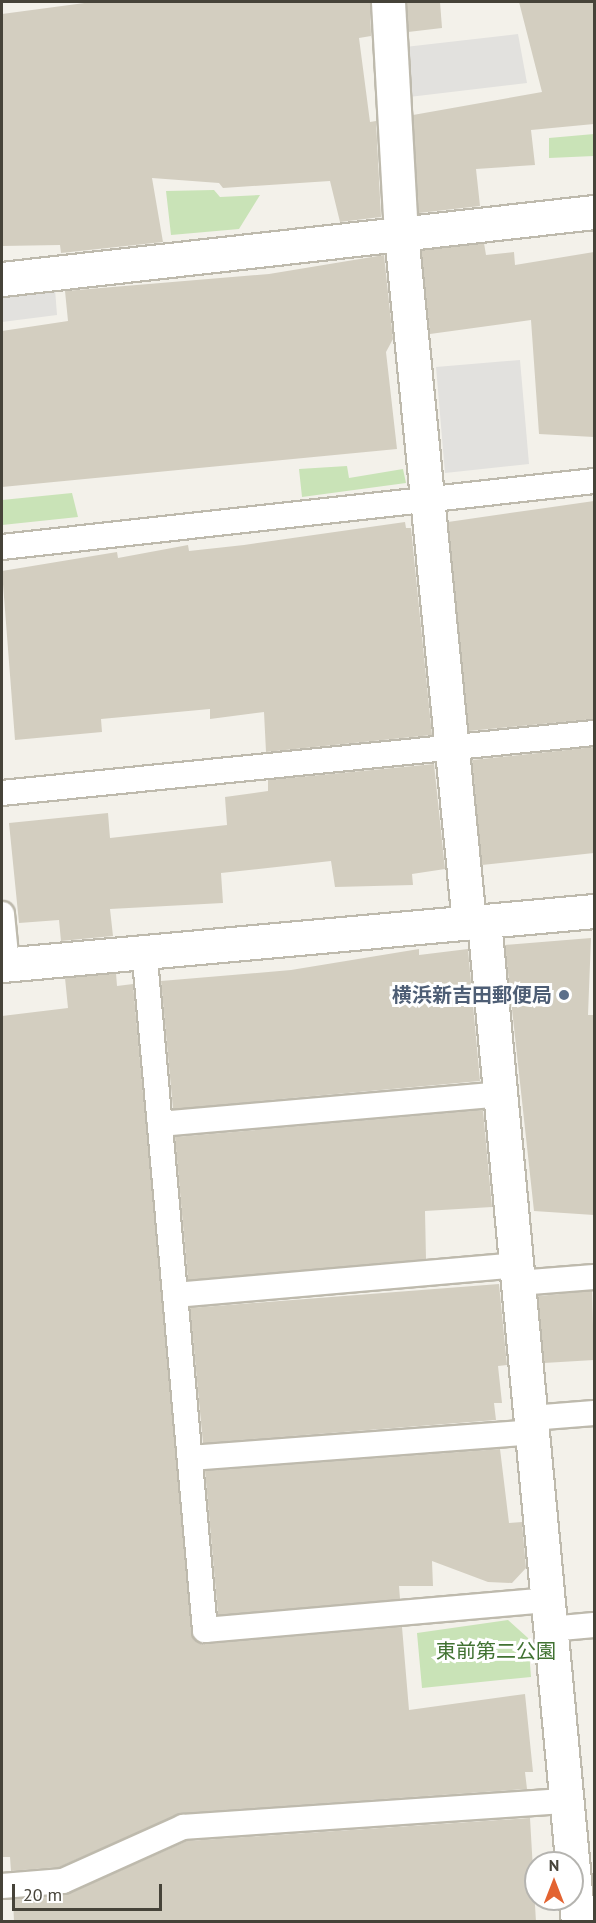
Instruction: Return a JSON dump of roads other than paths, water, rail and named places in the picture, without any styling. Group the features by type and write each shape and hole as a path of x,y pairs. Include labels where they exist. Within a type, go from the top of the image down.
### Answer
{"street":[{"path":"388,2 401,234 451,748 500,1094 578,1922"},
{"path":"2,279 594,212"},
{"path":"4,965 144,948 594,911"}],"lane":[{"path":"2,547 594,481"},
{"path":"2,793 594,733"},
{"path":"2,914 4,965"},
{"path":"144,948 205,1630 549,1614 594,1624"},
{"path":"160,1124 500,1094"},
{"path":"175,1295 517,1274 594,1277"},
{"path":"190,1458 531,1425 594,1413"},
{"path":"2,1886 63,1881 183,1827 566,1801"}],"place":[{"name":"横浜新吉田郵便局","path":"564,995"}],"park label":[{"name":"東前第二公園","path":"496,1651"}]}
